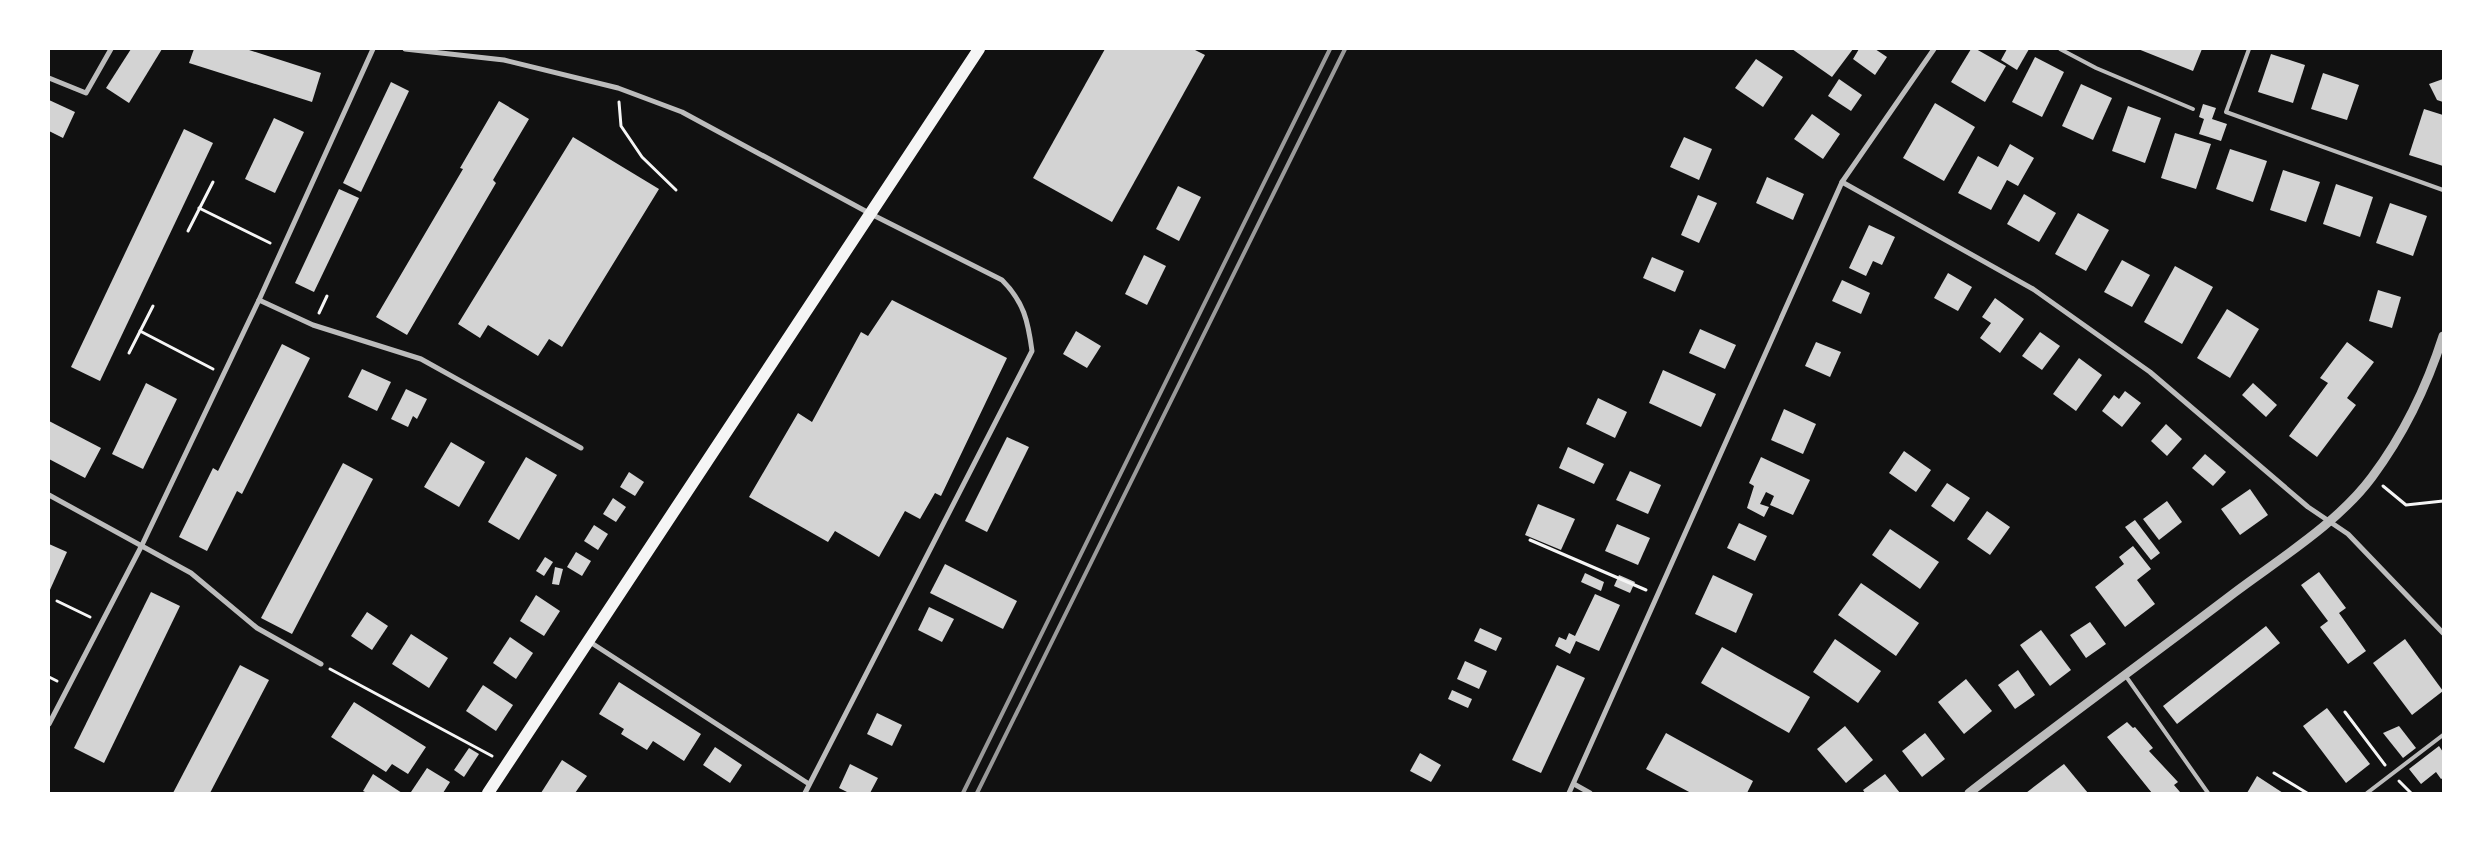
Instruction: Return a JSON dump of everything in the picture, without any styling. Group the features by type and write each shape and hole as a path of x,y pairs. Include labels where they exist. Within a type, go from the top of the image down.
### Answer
{"main road":[{"path":"488,793 590,642 869,213 979,49"}],"street":[{"path":"49,78 86,93 111,49"},
{"path":"49,724 142,544 224,374 373,49"},
{"path":"404,49 504,60 618,88 682,112 869,213 1002,280 1016,293 1028,322 1032,350 805,793"},
{"path":"1569,793 1842,182 1934,49"},
{"path":"1842,182 2033,289 2150,372 2308,507 2348,534 2443,633"},
{"path":"259,300 313,326 421,358 581,448"},
{"path":"1969,793 2329,521 2372,478 2407,423 2431,372 2443,336"},
{"path":"49,495 142,544 191,573 257,628 321,664"},
{"path":"590,642 810,784"},
{"path":"1574,784 1590,793"}],"lane":[{"path":"2060,49 2096,68 2194,109"},
{"path":"2249,49 2226,112 2443,190"},
{"path":"2125,676 2208,793"},
{"path":"2368,793 2443,735"}],"path":[{"path":"618,88 620,126 642,157 676,190"},
{"path":"188,231 213,182"},
{"path":"199,208 282,249"},
{"path":"313,326 328,296"},
{"path":"129,353 153,306"},
{"path":"140,331 224,374"},
{"path":"2372,478 2406,505 2443,501"},
{"path":"1530,540 1658,595"},
{"path":"57,601 101,623"},
{"path":"321,664 507,764"},
{"path":"2345,712 2392,774"},
{"path":"2274,773 2307,793"}],"building":[{"path":"131,49 162,49 129,103 106,88"},
{"path":"194,49 246,49 321,73 312,102 189,63"},
{"path":"1105,49 1193,49 1205,55 1112,222 1033,178"},
{"path":"1792,49 1853,49 1832,77"},
{"path":"1859,49 1875,49 1887,57 1875,75 1853,59"},
{"path":"1971,49 1976,49 2006,66 1985,102 1951,82"},
{"path":"2007,49 2029,49 2017,70 2001,60"},
{"path":"2138,49 2202,49 2193,71"},
{"path":"2271,54 2305,65 2293,103 2258,92"},
{"path":"2035,57 2064,72 2042,117 2012,102"},
{"path":"1756,59 1783,77 1763,107 1735,88"},
{"path":"2323,73 2359,85 2347,120 2311,109"},
{"path":"1839,79 1862,95 1851,111 1828,96"},
{"path":"2443,79 2443,102 2437,100 2429,84"},
{"path":"391,82 409,91 361,192 343,183"},
{"path":"2081,84 2112,98 2093,140 2062,126"},
{"path":"49,100 75,112 63,138 49,131"},
{"path":"499,101 529,119 493,180 496,183 407,335 376,317 463,169 460,168"},
{"path":"1935,103 1975,127 1944,181 1903,158"},
{"path":"2203,104 2216,108 2212,119 2227,124 2221,141 2199,134 2204,119 2199,117"},
{"path":"2128,106 2161,118 2145,163 2112,151"},
{"path":"2424,109 2443,115 2443,166 2409,155"},
{"path":"1812,114 1840,134 1823,159 1794,139"},
{"path":"274,118 304,132 275,193 245,179"},
{"path":"184,129 213,143 100,381 71,367"},
{"path":"2175,133 2211,144 2196,189 2161,178"},
{"path":"573,137 659,189 562,347 549,339 538,356 488,325 480,338 458,324"},
{"path":"1684,137 1712,149 1699,180 1670,167"},
{"path":"2010,144 2034,158 2018,186 2007,180 1991,210 1958,193 1978,156 1998,167"},
{"path":"2230,149 2267,161 2253,202 2216,189"},
{"path":"2283,170 2320,182 2306,222 2270,210"},
{"path":"1767,177 1804,194 1793,220 1756,203"},
{"path":"2336,184 2373,197 2360,237 2323,224"},
{"path":"1178,186 1201,197 1179,241 1156,229"},
{"path":"339,189 359,198 314,292 295,283"},
{"path":"2024,194 2056,213 2039,242 2007,224"},
{"path":"1698,195 1717,203 1699,243 1681,235"},
{"path":"2390,203 2427,216 2413,256 2376,243"},
{"path":"2078,213 2109,230 2086,271 2055,254"},
{"path":"1869,225 1895,237 1882,265 1873,261 1866,276 1849,268"},
{"path":"1144,255 1166,266 1147,305 1125,294"},
{"path":"1652,257 1684,271 1675,292 1643,278"},
{"path":"2122,260 2150,275 2132,307 2104,292"},
{"path":"2175,266 2213,287 2182,344 2144,322"},
{"path":"1948,273 1972,287 1958,311 1934,298"},
{"path":"1842,280 1870,293 1861,314 1832,301"},
{"path":"2378,290 2401,297 2392,328 2369,321"},
{"path":"1995,298 2024,319 2000,353 1980,338 1991,323 1982,317"},
{"path":"892,300 1007,358 941,496 935,493 920,519 905,511 879,557 835,531 828,542 749,497 798,413 812,422 861,332 868,336"},
{"path":"2227,309 2259,329 2230,378 2197,358"},
{"path":"1700,329 1736,345 1725,369 1689,353"},
{"path":"1076,331 1101,346 1087,368 1063,354"},
{"path":"2040,332 2060,346 2042,370 2022,356"},
{"path":"1816,342 1841,352 1830,377 1805,366"},
{"path":"2347,342 2374,362 2347,398 2356,405 2317,457 2289,436 2328,383 2320,378"},
{"path":"282,344 310,358 242,494 237,491 207,551 179,537 213,468 218,471"},
{"path":"2079,358 2102,375 2076,411 2053,394"},
{"path":"362,369 391,382 377,411 348,397"},
{"path":"1663,370 1716,394 1701,427 1649,403"},
{"path":"146,383 177,399 143,469 112,454"},
{"path":"2253,383 2277,405 2266,417 2242,395"},
{"path":"406,389 427,399 417,419 413,416 408,427 391,419"},
{"path":"2125,391 2141,403 2122,427 2102,411 2114,395 2119,399"},
{"path":"1598,398 1627,412 1615,438 1586,424"},
{"path":"1784,409 1816,424 1803,454 1771,440"},
{"path":"49,421 101,448 85,478 49,459"},
{"path":"2166,424 2182,439 2167,456 2151,441"},
{"path":"1007,437 1029,447 987,532 965,521"},
{"path":"451,442 485,462 459,507 424,487"},
{"path":"1568,447 1604,464 1594,484 1559,468"},
{"path":"1904,451 1931,470 1916,492 1889,473"},
{"path":"2205,454 2226,472 2213,486 2192,468"},
{"path":"526,457 557,475 519,540 488,522"},
{"path":"1761,457 1810,480 1793,515 1770,505 1774,496 1766,492 1760,504 1769,507 1764,517 1747,508 1754,486 1749,483"},
{"path":"343,463 373,479 292,634 261,618"},
{"path":"1630,471 1661,485 1648,514 1616,500"},
{"path":"629,472 644,482 635,496 620,487"},
{"path":"1947,483 1970,498 1954,522 1931,506"},
{"path":"2250,489 2268,515 2240,535 2221,509"},
{"path":"613,498 626,507 616,522 603,514"},
{"path":"2167,501 2182,522 2159,540 2143,519"},
{"path":"1538,504 1575,519 1561,550 1525,535"},
{"path":"1987,511 2010,527 1990,555 1967,539"},
{"path":"2135,520 2160,553 2151,560 2125,527"},
{"path":"1739,523 1767,536 1755,561 1727,548"},
{"path":"1617,524 1650,538 1638,565 1605,551"},
{"path":"594,525 608,534 598,550 584,541"},
{"path":"1890,529 1939,562 1920,589 1872,555"},
{"path":"49,544 67,552 49,592"},
{"path":"2133,546 2151,569 2137,580 2155,604 2125,627 2095,587 2124,564 2119,557"},
{"path":"576,552 591,561 582,576 567,567"},
{"path":"545,557 553,562 544,576 536,571"},
{"path":"945,564 1017,601 1003,629 930,593"},
{"path":"555,567 563,569 559,585 552,584"},
{"path":"2319,572 2346,608 2339,613 2366,651 2348,664 2320,627 2328,621 2301,585"},
{"path":"1585,573 1604,582 1601,591 1581,582"},
{"path":"1619,575 1635,582 1630,593 1614,586"},
{"path":"1713,575 1753,594 1736,633 1695,614"},
{"path":"1861,583 1919,623 1896,656 1838,615"},
{"path":"151,592 180,606 104,763 74,748"},
{"path":"1595,594 1620,605 1599,651 1576,641 1570,654 1555,646 1559,637 1566,640 1569,633 1575,636"},
{"path":"536,595 560,611 544,636 520,621"},
{"path":"929,607 954,619 942,642 918,630"},
{"path":"367,612 388,626 372,650 351,636"},
{"path":"2090,622 2106,644 2086,658 2070,635"},
{"path":"2266,626 2280,643 2177,724 2163,706"},
{"path":"1480,628 1502,638 1496,651 1474,641"},
{"path":"2041,630 2071,670 2050,686 2020,645"},
{"path":"411,634 448,658 429,688 392,664"},
{"path":"510,637 533,653 516,679 493,663"},
{"path":"1835,639 1881,671 1858,703 1813,672"},
{"path":"2405,639 2443,691 2412,715 2373,663"},
{"path":"1722,647 1810,697 1789,733 1701,683"},
{"path":"1465,661 1487,671 1479,689 1457,679"},
{"path":"240,665 269,680 210,793 173,793"},
{"path":"1557,665 1585,678 1541,773 1512,760"},
{"path":"2018,670 2035,695 2015,709 1998,685"},
{"path":"1966,679 1992,711 1964,734 1938,702"},
{"path":"619,682 701,734 684,761 653,741 647,750 621,734 624,729 599,714"},
{"path":"483,685 513,705 496,731 466,711"},
{"path":"1452,690 1472,699 1468,708 1448,699"},
{"path":"354,702 426,747 408,774 392,764 386,772 331,737"},
{"path":"2327,708 2370,764 2346,783 2303,726"},
{"path":"877,713 902,725 892,746 867,734"},
{"path":"2127,722 2133,728 2135,727 2153,748 2149,751 2178,782 2174,785 2179,793 2152,793 2107,737"},
{"path":"1845,726 1873,760 1846,783 1817,749"},
{"path":"2399,726 2416,748 2403,758 2383,733"},
{"path":"1666,733 1753,781 1747,793 1691,793 1646,769"},
{"path":"1925,733 1945,759 1922,777 1902,751"},
{"path":"2439,746 2443,752 2443,778 2441,779 2436,772 2421,784 2409,769"},
{"path":"715,747 742,765 730,783 703,765"},
{"path":"469,748 479,754 464,777 454,770"},
{"path":"1420,753 1441,765 1431,782 1410,771"},
{"path":"562,760 587,776 575,793 541,793"},
{"path":"850,764 878,778 870,793 849,793 839,788"},
{"path":"2064,764 2088,793 2026,793 2048,776"},
{"path":"427,768 450,782 443,793 411,792"},
{"path":"373,774 402,793 367,793 363,791"},
{"path":"1885,774 1900,793 1865,793 1863,790"},
{"path":"2257,776 2283,793 2247,793"}],"railway":[{"path":"963,793 1330,49"},
{"path":"977,793 1345,49"}]}
